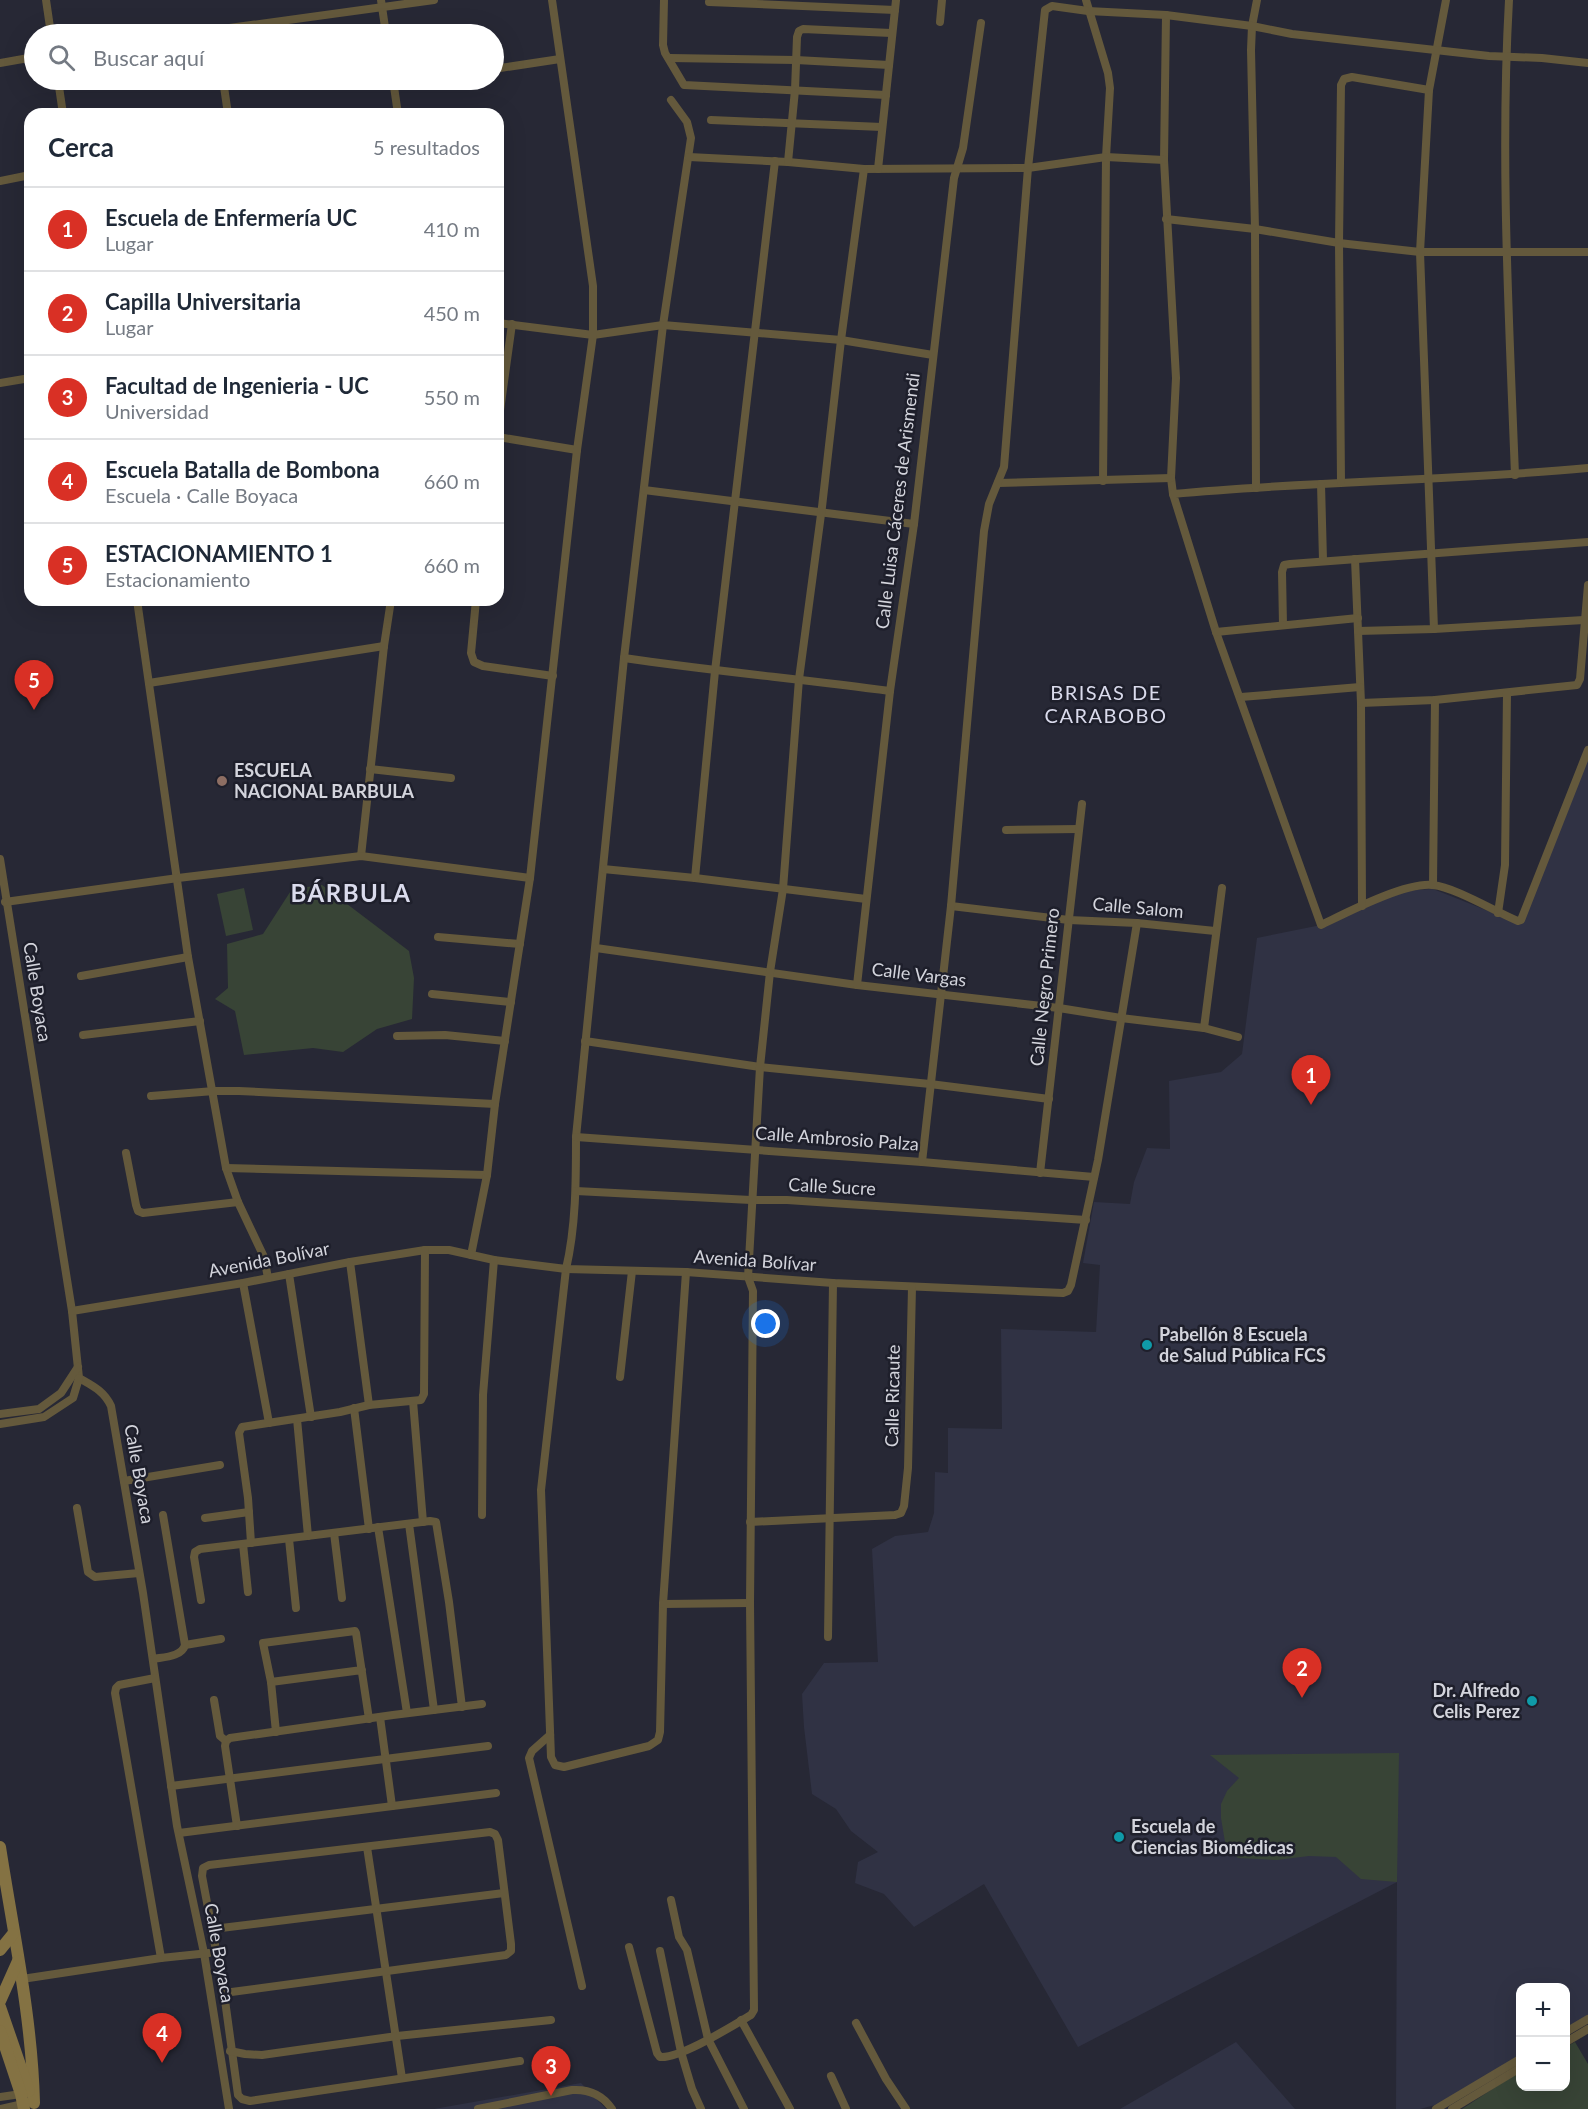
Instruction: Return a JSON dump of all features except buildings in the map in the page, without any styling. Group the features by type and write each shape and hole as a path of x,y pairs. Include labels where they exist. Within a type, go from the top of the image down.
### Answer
{"street":[{"path":"46,0 50,24"},
{"path":"267,24 382,4 434,0"},
{"path":"471,1255 487,1175 495,1104 530,878 593,335 593,285 552,0"},
{"path":"664,0 663,45 665,53 670,58 684,86 886,95"},
{"path":"878,169 896,0"},
{"path":"940,22 942,0"},
{"path":"1086,0 1109,81 1106,157 1103,481"},
{"path":"1256,488 1252,26 1257,0"},
{"path":"1434,629 1420,252 1429,90 1446,0"},
{"path":"1509,0 1506,56 1507,252 1515,475"},
{"path":"709,2 752,1 895,10"},
{"path":"382,4 385,24"},
{"path":"922,1162 951,906 984,531 989,504 1004,467 1028,168 1046,10 1052,6 1088,11 1166,15 1252,26 1292,34 1588,63"},
{"path":"1166,15 1164,160 1176,378 1171,478 1173,494 1216,632 1321,924 1398,891 1433,885 1447,888 1518,921 1523,917 1588,750"},
{"name":"Calle Luisa Cáceres de Arismendi","path":"857,985 890,691 914,524 957,167 963,148 981,23"},
{"path":"788,162 795,90 796,37 799,31 803,29 891,33"},
{"path":"670,58 796,60 889,65"},
{"path":"0,63 24,59"},
{"path":"504,67 560,59"},
{"path":"1341,482 1339,243 1341,85 1344,79 1352,77 1429,90"},
{"path":"59,90 62,108"},
{"path":"224,90 227,108"},
{"path":"394,90 397,108"},
{"path":"671,100 687,122 691,138 663,325 624,658 576,1137 576,1191 571,1247 566,1269 541,1490 551,1757 555,1765 564,1767 649,1746 658,1740 663,1604 686,1272"},
{"path":"711,120 882,127"},
{"path":"689,157 774,161 864,169 1028,168 1106,157 1164,160"},
{"path":"695,878 715,671 774,161"},
{"path":"629,1947 657,2053 660,2057 664,2058 681,2052 708,2039 751,2015 754,2010 750,1603 753,1291 748,1276 751,1200 760,1067 770,972 783,889 799,679 822,514 841,340 864,169"},
{"path":"0,181 24,176"},
{"path":"1166,219 1420,252 1588,252"},
{"path":"504,323 593,335 663,325 841,340 933,355"},
{"path":"504,382 512,324"},
{"path":"0,383 24,379"},
{"path":"504,438 578,450"},
{"path":"1173,494 1341,482 1515,475 1588,468"},
{"path":"998,483 1171,478"},
{"path":"1321,484 1323,560"},
{"path":"644,490 914,524"},
{"path":"1283,625 1282,572 1284,566 1323,560 1588,542"},
{"path":"1355,559 1360,687 1362,906"},
{"path":"1360,703 1435,700 1577,685 1580,679 1588,585"},
{"path":"138,606 188,957 214,1091 226,1168 238,1202 258,1241 268,1278"},
{"path":"360,856 390,606"},
{"path":"475,606 471,653 474,662 483,666 553,676"},
{"path":"1216,632 1358,618"},
{"path":"1358,631 1584,620"},
{"path":"149,683 384,646"},
{"path":"624,658 890,691"},
{"path":"1241,697 1360,687"},
{"path":"1498,913 1506,865 1507,693"},
{"path":"1433,885 1435,700"},
{"path":"370,769 451,778"},
{"name":"Calle Negro Primero","path":"1040,1173 1082,804"},
{"path":"1006,830 1079,829"},
{"path":"5,902 360,856 530,878"},
{"name":"Calle Boyaca","path":"0,859 5,902 72,1311 79,1378 98,1389 106,1396 111,1406 140,1573 171,1786 204,1953 230,2109"},
{"path":"603,869 866,899"},
{"path":"1204,1028 1222,888"},
{"name":"Calle Salom","path":"951,906 1069,920 1137,923 1215,931"},
{"name":"Avenida Bolívar","path":"72,1311 425,1250 449,1250 494,1260 566,1269 686,1272 833,1283 1064,1293 1071,1285 1086,1220 1137,923"},
{"path":"438,937 520,944"},
{"name":"Calle Vargas","path":"596,948 857,985 1059,1008 1204,1028 1238,1037"},
{"path":"81,976 188,957"},
{"path":"432,994 511,1002"},
{"path":"83,1035 200,1021"},
{"path":"397,1036 445,1035 505,1041"},
{"path":"585,1041 760,1067 930,1084 1049,1099"},
{"path":"151,1096 214,1091 495,1104"},
{"name":"Calle Ambrosio Palza","path":"576,1137 755,1149 1094,1177"},
{"path":"126,1153 136,1205 143,1213 238,1202"},
{"path":"226,1168 487,1175"},
{"name":"Calle Sucre","path":"576,1191 787,1200 1086,1220"},
{"path":"248,1592 249,1512 239,1430 242,1427 311,1417 369,1405 421,1400 424,1394 425,1250"},
{"path":"482,1515 483,1395 494,1260"},
{"path":"350,1262 369,1405"},
{"path":"620,1377 632,1271"},
{"path":"289,1274 311,1417"},
{"path":"243,1283 269,1423"},
{"path":"828,1637 833,1283"},
{"name":"Calle Ricaute","path":"829,1518 895,1515 901,1513 904,1506 908,1468 912,1287"},
{"path":"0,1414 39,1408 61,1393 78,1366"},
{"path":"0,1424 44,1417 73,1398 79,1378"},
{"path":"413,1401 423,1522"},
{"path":"354,1408 369,1529"},
{"path":"297,1419 308,1536"},
{"path":"124,1481 220,1465"},
{"path":"77,1508 90,1575 95,1577 140,1573"},
{"path":"205,1518 249,1512"},
{"path":"153,1659 180,1653 184,1650 185,1645 164,1515"},
{"path":"750,1522 829,1518"},
{"path":"201,1600 194,1557 195,1552 200,1549 436,1521 462,1707"},
{"path":"409,1524 434,1710"},
{"path":"378,1527 407,1713"},
{"path":"334,1533 342,1598"},
{"path":"289,1539 296,1608"},
{"path":"663,1604 750,1603"},
{"path":"276,1732 271,1682 263,1643 276,1640 355,1631 369,1719"},
{"path":"185,1645 221,1639"},
{"path":"271,1682 362,1670"},
{"path":"155,1678 119,1685 115,1693 161,1958"},
{"path":"214,1700 220,1736 226,1741 229,1779 237,1826"},
{"path":"226,1741 230,1738 482,1704"},
{"path":"380,1717 392,1806"},
{"path":"550,1735 532,1751 529,1758 582,1986"},
{"path":"171,1786 488,1746"},
{"path":"179,1833 496,1793"},
{"path":"224,1993 506,1954 511,1951 498,1840 495,1834 490,1832 209,1865 203,1868 202,1876 224,1993 230,2051 238,2095 242,2100 520,2061"},
{"path":"0,1847 33,2059 27,2104"},
{"path":"367,1847 402,2078"},
{"path":"213,1929 504,1893"},
{"path":"670,1900 679,1936 687,1950 708,2039 744,2109"},
{"path":"0,1950 13,1934"},
{"path":"660,1951 681,2052 692,2090 701,2109"},
{"path":"22,1979 216,1952"},
{"path":"0,2001 18,1961"},
{"path":"3,2030 17,2020 26,2006"},
{"path":"0,2007 3,2030 27,2104"},
{"path":"1570,2030 1588,2019"},
{"path":"230,2051 262,2055 397,2036 551,2020"},
{"path":"741,2020 790,2109"},
{"path":"856,2023 886,2079 906,2109"},
{"path":"1570,2040 1588,2029"},
{"path":"1436,2109 1516,2062"},
{"path":"1452,2109 1516,2071"},
{"path":"831,2076 846,2109"},
{"path":"478,2109 572,2090 584,2090 597,2094 612,2109"},
{"path":"0,2097 27,2104"},
{"path":"0,2109 27,2104"}],"shaded area":[{"path":"1588,750 1588,2019 1570,2030 1570,1983 1516,1983 1516,2061 1450,2101 1420,2109 1396,2109 1397,1882 1078,2047 984,1884 914,1927 884,1894 855,1883 858,1862 878,1852 851,1831 836,1809 812,1794 802,1694 824,1663 878,1662 872,1549 895,1536 928,1532 934,1513 935,1472 948,1473 948,1428 1002,1429 1001,1329 1096,1332 1100,1265 1083,1263 1094,1202 1130,1204 1134,1182 1147,1148 1170,1149 1169,1081 1221,1072 1242,1054 1257,938 1321,925 1398,891 1433,889 1521,924"},
{"path":"1236,2042 1295,2109 1120,2109"},
{"path":"581,2083 606,2109 434,2109"}],"green space":[{"path":"322,885 409,951 414,978 412,1019 377,1029 343,1052 313,1048 244,1055 235,1011 215,999 228,988 227,944 263,934 292,889"},
{"path":"244,888 253,930 226,936 217,894"},
{"path":"1399,1753 1397,1882 1361,1879 1336,1857 1309,1856 1277,1860 1238,1858 1226,1848 1221,1804 1227,1791 1239,1778 1210,1755"},
{"path":"1575,2042 1588,2064 1588,2109 1462,2109 1516,2074 1516,2091 1570,2091 1570,2045"}],"place":[{"name":"ESTACIONAMIENTO 1","path":"34,710"},
{"name":"ESCUELA NACIONAL BARBULA","path":"222,781"},
{"name":"Escuela de Enfermería UC","path":"1311,1105"},
{"name":"Pabellón 8 Escuela de Salud Pública FCS","path":"1147,1345"},
{"name":"Capilla Universitaria","path":"1302,1698"},
{"name":"Dr. Alfredo Celis Perez","path":"1532,1701"},
{"name":"Escuela de Ciencias Biomédicas","path":"1119,1837"},
{"name":"Escuela Batalla de Bombona","path":"162,2063"},
{"name":"Facultad de Ingenieria - UC","path":"551,2096"}],"district":[{"name":"BRISAS DE CARABOBO","path":"1106,704"},
{"name":"BÁRBULA","path":"351,894"}]}
